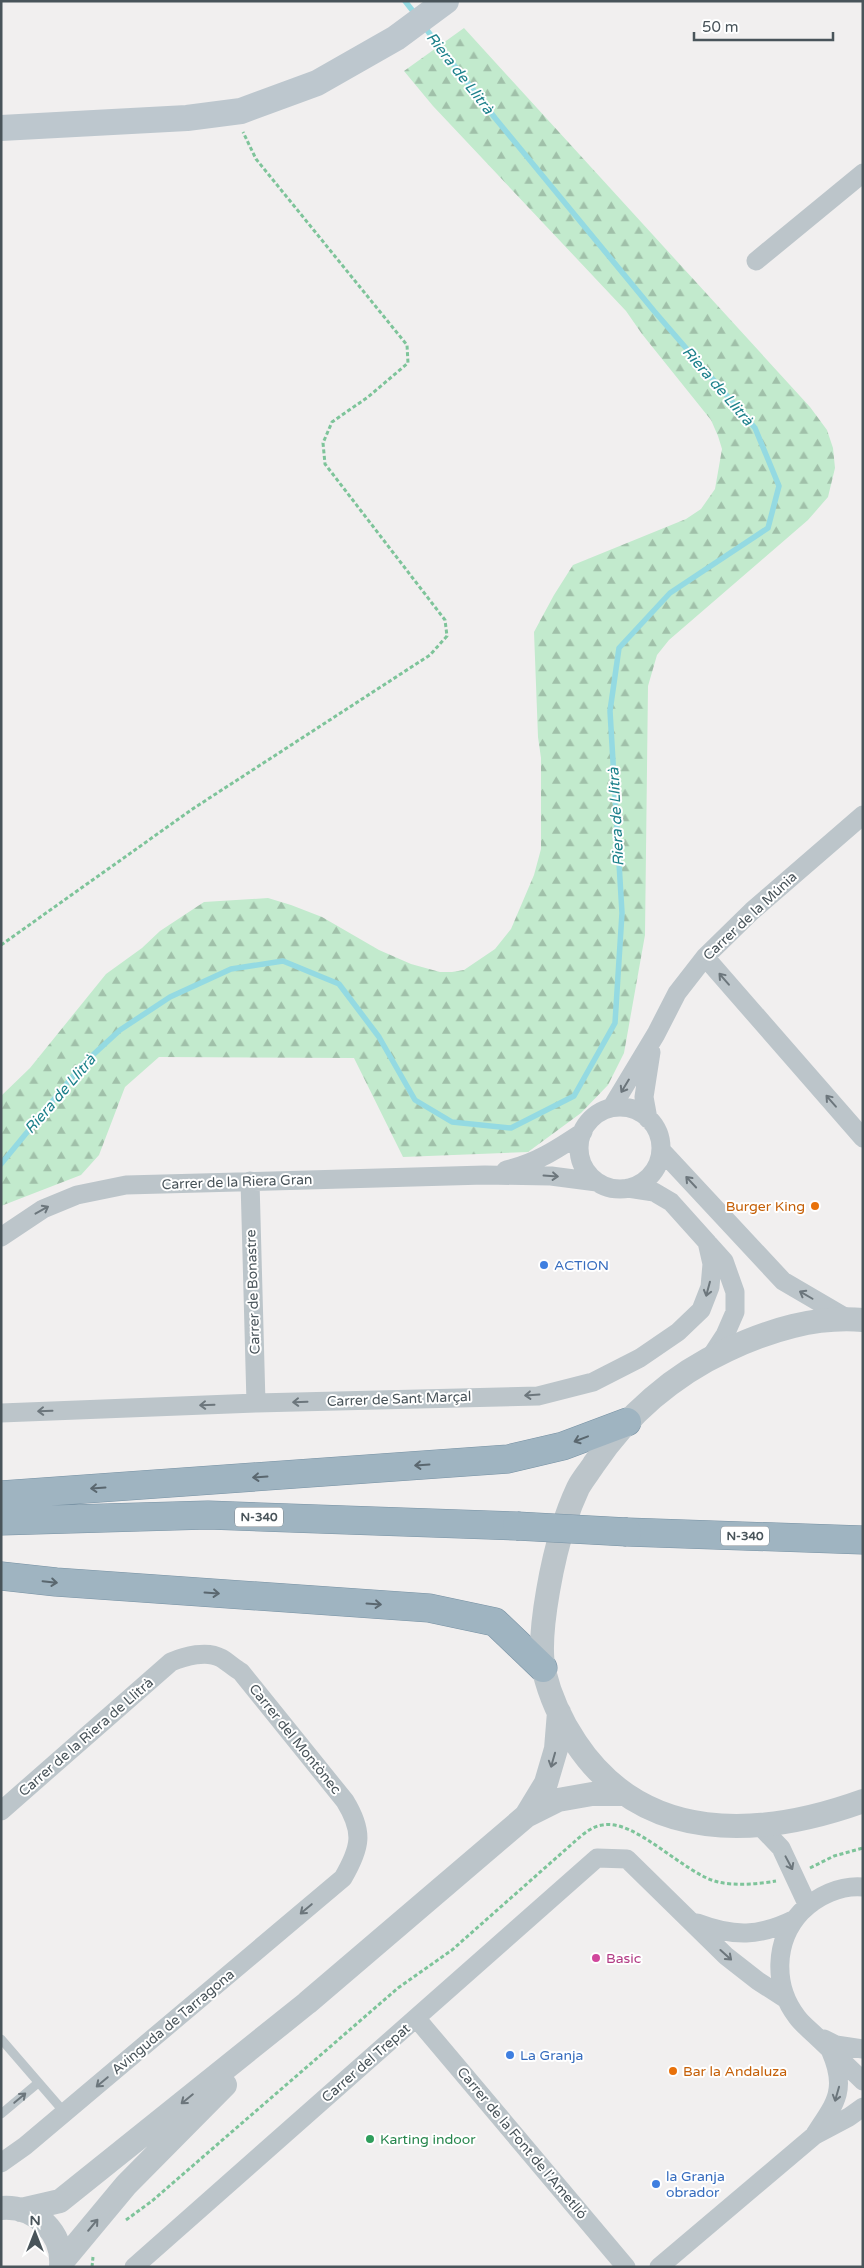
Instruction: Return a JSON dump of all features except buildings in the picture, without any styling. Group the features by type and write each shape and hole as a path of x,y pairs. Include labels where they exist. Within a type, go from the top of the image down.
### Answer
{"highway":[{"path":"1,1495 508,1459 563,1446 627,1422"},
{"name":"N-340","path":"1,1521 208,1515 863,1540"},
{"path":"1,1576 56,1582 429,1608 495,1622 543,1668"}],"main road":[{"path":"1,128 187,118 241,111 317,83 396,38 446,1"}],"street":[{"path":"756,261 863,172"},
{"name":"Carrer de la Múnia","path":"612,1107 656,1034 676,993 705,957 752,911 863,815"},
{"path":"705,957 863,1138"},
{"name":"Carrer de la Múnia","path":"648,1119 644,1097 647,1071 656,1034"},
{"path":"628,1188 644,1182 655,1170 662,1150 661,1139 655,1125 643,1113 629,1107 612,1107 586,1124 579,1142 580,1155 586,1170 597,1182 613,1188 654,1192 671,1202 724,1261 735,1292 735,1312 725,1335 710,1358"},
{"name":"Carrer de la Riera Gran","path":"485,1175 520,1167 553,1152 583,1132"},
{"path":"662,1150 783,1282 856,1320"},
{"name":"Carrer de la Riera Gran","path":"1,1237 43,1209 77,1194 126,1185 485,1175 551,1176 597,1182"},
{"name":"Carrer de Bonastre","path":"250,1181 256,1403"},
{"name":"Carrer de Sant Marçal","path":"1,1413 256,1403 538,1396 593,1382 640,1358 678,1332 701,1310 710,1287 712,1264 707,1242"},
{"path":"856,1320 808,1322 744,1342 710,1358 653,1397 627,1422 601,1454 579,1487 563,1530 554,1560 546,1604 543,1668 559,1712 587,1759 603,1778 623,1794 648,1808 687,1821 724,1826 760,1826 802,1818 863,1801"},
{"name":"Carrer del Montònec","path":"171,1662 184,1656 220,1657 241,1672 344,1800 356,1820 358,1839 352,1862 343,1878"},
{"name":"Carrer de la Riera de Llitrà","path":"1,1811 171,1662"},
{"path":"526,1816 546,1783 556,1749 559,1712"},
{"path":"7,2208 60,2201 307,2003 526,1816 558,1800 592,1794 623,1794"},
{"path":"760,1826 781,1848 808,1906"},
{"name":"Carrer del Trepat","path":"134,2267 597,1858 627,1859 639,1868 691,1921"},
{"name":"Avinguda de Tarragona","path":"1,2163 65,2113 343,1878"},
{"path":"863,1887 855,1886 830,1892 808,1906 795,1919 785,1938 780,1958 780,1979 786,1999 797,2018 863,2081"},
{"path":"691,1921 719,1932 750,1934 774,1930 795,1919"},
{"path":"691,1921 726,1956 758,1981 786,1999"},
{"path":"61,2264 126,2185 307,2003"},
{"name":"Carrer de la Font de l'Ametlló","path":"417,2019 626,2267"},
{"path":"814,2034 836,2045 863,2048"},
{"path":"815,2135 837,2097 840,2082 838,2068 830,2050"},
{"path":"659,2267 815,2135 849,2117 863,2107"},
{"path":"7,2208 40,2219 50,2229 57,2241 61,2264"}],"lane":[{"path":"1,2039 65,2113"},
{"path":"1,2114 38,2083"}],"path":[{"path":"1,945 194,808 430,656 447,636 445,620 325,464 323,443 332,422 368,397 408,363 407,345 256,159 241,129 241,111"}],"green space":[{"path":"464,28 810,407 827,430 833,448 835,468 828,497 808,520 669,640 657,655 648,686 645,935 624,1053 608,1085 581,1113 528,1152 403,1157 354,1058 159,1057 125,1087 99,1155 81,1175 1,1206 1,1096 30,1068 106,974 142,948 160,931 204,902 268,898 322,917 379,950 411,964 440,972 464,970 495,949 511,929 534,875 541,849 541,758 538,737 534,632 573,565 686,519 701,509 715,489 722,449 711,420 642,334 626,311 433,106 404,71"}],"waterway":[{"name":"Riera de Llitrà","path":"405,1 416,15"},
{"name":"Riera de Llitrà","path":"1,1164 83,1064 120,1030 170,997 231,969 283,961 339,984 379,1037 415,1100 452,1122 511,1128 574,1096 615,1023 622,913 610,711 619,648 670,593 768,528 779,486 755,428 654,311 495,118 423,25"}],"place":[{"name":"Burger King","path":"815,1206"},
{"name":"ACTION","path":"544,1265"},
{"name":"Basic","path":"596,1958"},
{"name":"La Granja","path":"510,2055"},
{"name":"Bar la Andaluza","path":"673,2071"},
{"name":"Karting indoor","path":"370,2139"},
{"name":"la Granja obrador","path":"656,2184"}]}
